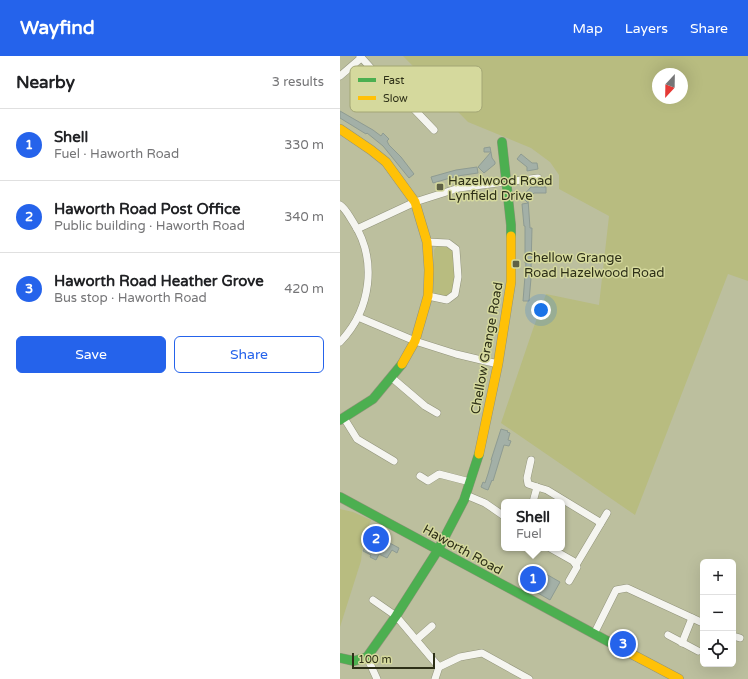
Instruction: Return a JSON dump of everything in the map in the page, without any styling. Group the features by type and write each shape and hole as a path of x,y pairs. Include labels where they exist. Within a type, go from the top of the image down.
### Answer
{"street":[{"path":"351,66 360,57 368,66"},
{"path":"340,76 350,66"},
{"path":"416,112 434,130"},
{"path":"340,129 386,162 415,202 427,242 430,270 428,296 416,340 404,362 374,399 342,419 357,439 394,461"},
{"name":"Chellow Grange Road","path":"368,657 438,550 466,495 481,447 498,364 511,282 511,225 502,142"},
{"path":"357,229 415,202 459,188 538,178"},
{"path":"340,205 344,208 363,241 369,269 366,295 358,317 349,332 340,342"},
{"path":"427,242 448,243 456,249 458,277 455,294 447,300 428,296"},
{"path":"358,317 456,354 498,364"},
{"path":"391,377 425,406 437,413"},
{"path":"531,460 527,478 528,484 547,490 562,499"},
{"path":"420,476 428,481 439,474 470,482"},
{"path":"534,499 537,487"},
{"path":"466,495 485,504 501,514"},
{"name":"Haworth Road","path":"340,497 675,678"},
{"path":"565,501 598,521 600,524"},
{"path":"569,581 577,567 576,564 607,513"},
{"path":"555,551 576,564"},
{"path":"594,634 616,590 627,588 700,622"},
{"path":"373,600 396,616 439,667"},
{"path":"682,643 692,618"},
{"path":"416,640 432,626"},
{"path":"668,635 698,651"},
{"path":"435,679 439,667 460,657 482,653 529,679"},
{"path":"340,658 354,661 368,657 377,679"}],"green space":[{"path":"403,56 748,56 748,281 728,274 635,515 501,423 546,294 599,305 609,216 559,189 559,175 550,162 531,148 468,122 458,112 482,112 482,66 413,66"},
{"path":"438,245 448,246 454,250 455,277 453,293 446,297 438,296 432,291 434,250"},
{"path":"340,509 353,512 371,520 363,543 361,561 340,627"}],"building":[{"path":"340,111 381,136 383,133 389,139 387,141 389,145 401,157 414,174 409,178 383,146 367,133 366,134 340,118"},
{"path":"490,147 491,152 484,152 484,148"},
{"path":"491,152 495,164 484,173 478,167"},
{"path":"521,154 532,163 537,163 538,169 527,171 527,167 517,159"},
{"path":"477,167 478,173 457,176 433,183 431,177 456,170"},
{"path":"531,187 546,187 546,193 534,193 528,199 530,228 532,228 532,267 529,301 523,301 526,263 525,226 522,204 528,203 522,197"},
{"path":"501,429 510,433 508,440 511,441 509,446 504,445 493,481 492,480 488,490 481,487 483,482 485,483"},
{"path":"371,533 399,548 397,553 392,550 387,558 379,554 376,560 370,557 371,555 363,551 369,540 367,539"},
{"path":"531,567 538,571 529,587 522,583"},
{"path":"546,574 560,582 550,600 536,592"}],"traffic: fast":[{"path":"502,142 511,236"},
{"path":"340,420 373,399 402,364"},
{"path":"340,658 354,661 367,657 396,616 438,550 464,500 479,454"},
{"path":"340,497 624,650"}],"traffic: slow":[{"path":"340,129 386,162 415,202 427,242 429,270 428,296 415,341 402,364"},
{"path":"479,454 498,364 511,282 511,236"},
{"path":"624,650 679,679"}],"place":[{"name":"Hazelwood Road Lynfield Drive","path":"440,187"},
{"name":"Chellow Grange Road Hazelwood Road","path":"516,264"},
{"name":"Haworth Road Post Office","path":"376,539"},
{"name":"Shell","path":"533,579"},
{"name":"Haworth Road Heather Grove","path":"623,644"}]}
